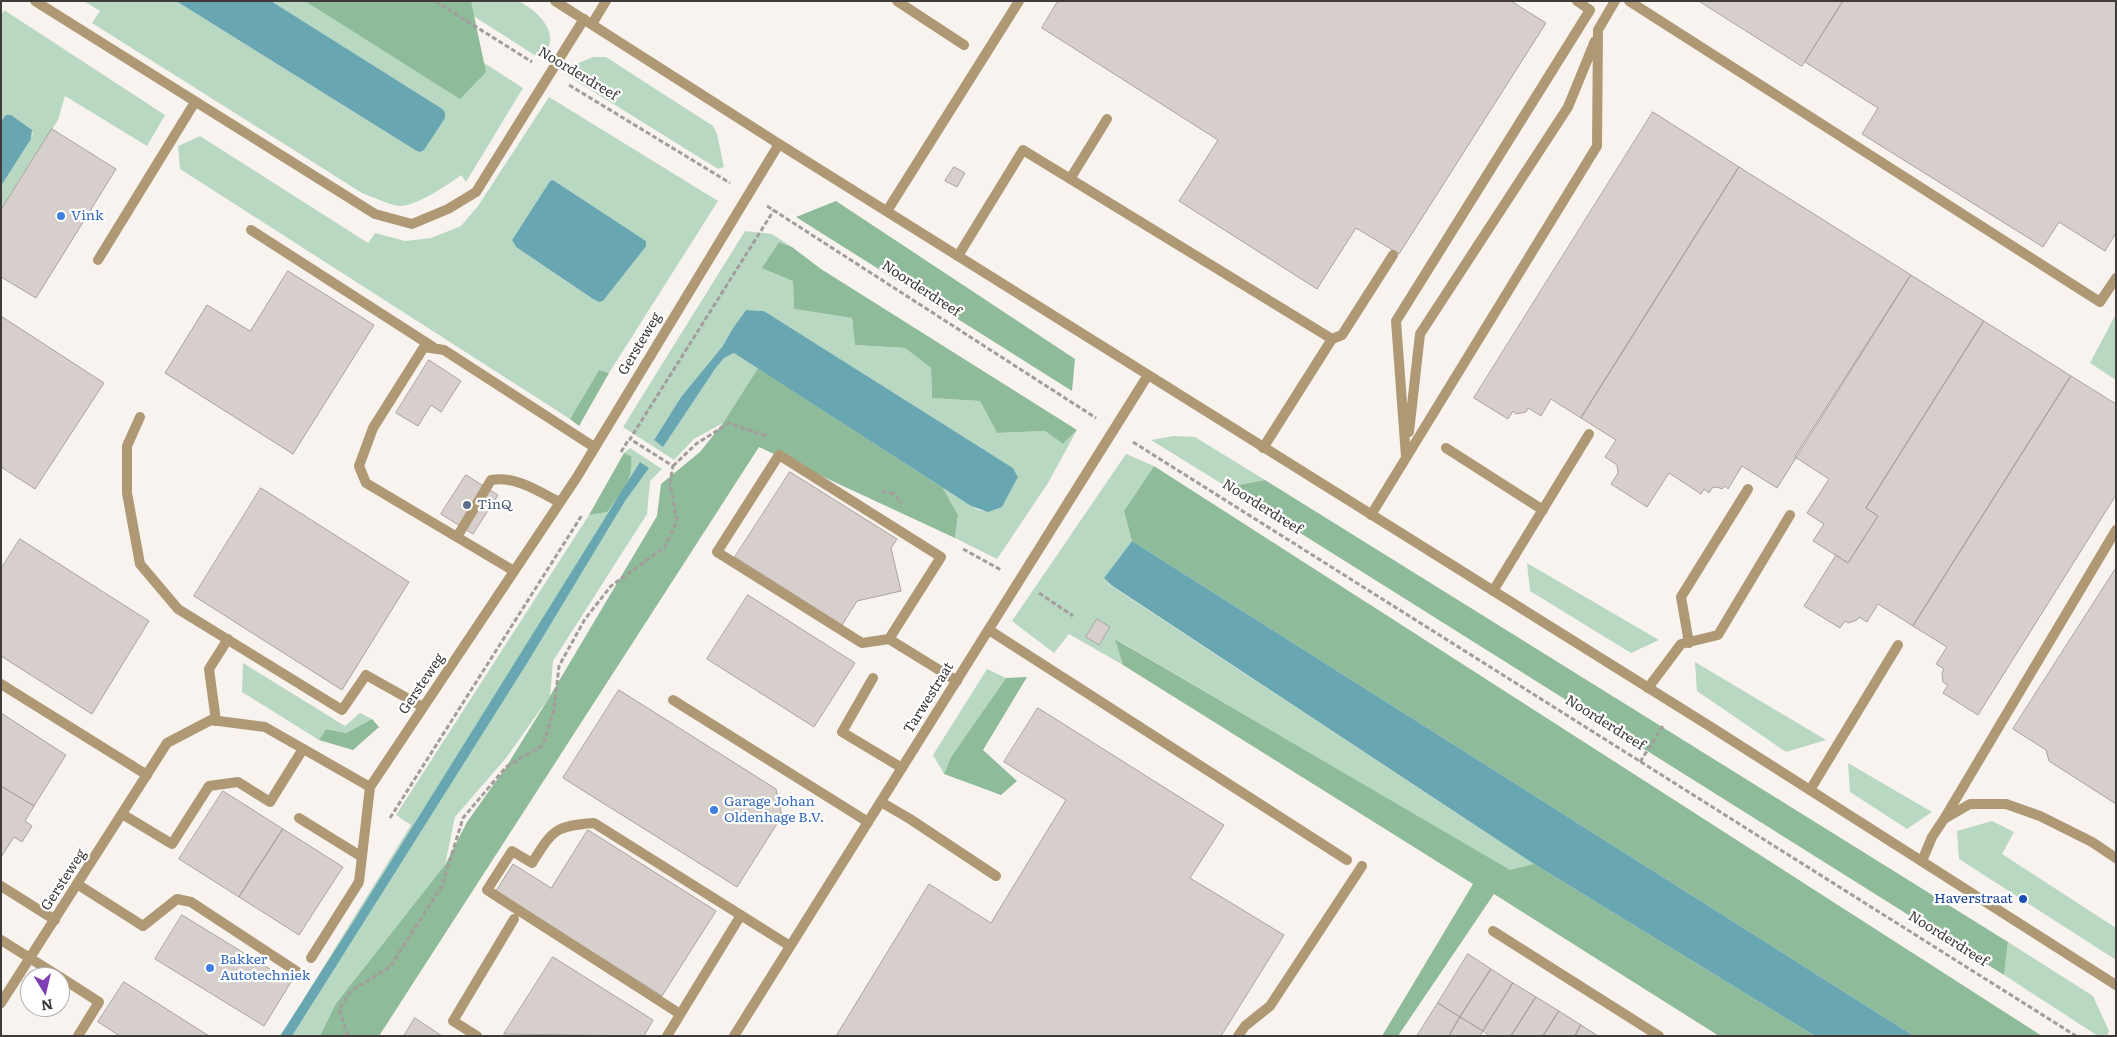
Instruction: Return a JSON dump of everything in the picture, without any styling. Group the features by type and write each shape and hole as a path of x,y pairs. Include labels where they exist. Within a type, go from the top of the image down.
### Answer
{"street":[{"path":"35,1 375,214 412,224 448,209 476,192 550,74 606,1"},
{"path":"555,1 779,144 1810,790 2116,985"},
{"path":"898,1 964,45"},
{"path":"887,211 1019,1"},
{"path":"1406,457 1396,321 1590,10 1577,1"},
{"path":"1371,515 1597,146 1598,30 1615,1"},
{"path":"1629,1 2100,302 2116,278"},
{"path":"1406,457 1420,334 1568,107 1598,34"},
{"path":"98,260 195,102"},
{"path":"1070,179 1107,119"},
{"name":"Gersteweg","path":"1,1003 167,743 211,720 264,727 370,787 594,447 779,144"},
{"path":"958,256 1023,150 1332,339"},
{"path":"251,230 434,348"},
{"path":"1263,448 1332,339 1342,335 1393,255"},
{"path":"514,571 366,483 359,466 372,428 424,346 444,350 594,447"},
{"name":"Tarwestraat","path":"734,1036 1148,375"},
{"path":"140,417 126,446 127,493 140,564 178,609 342,710 366,675 423,707"},
{"path":"1493,591 1589,434"},
{"path":"1446,448 1543,510"},
{"path":"889,639 941,557 779,455 717,552 862,643 889,639 957,681"},
{"path":"457,537 491,480 504,478 528,486 559,502"},
{"path":"1689,642 1681,597 1748,489"},
{"path":"1648,688 1681,644 1718,635 1790,515"},
{"path":"1922,861 1932,837 2116,530"},
{"path":"989,630 1347,860"},
{"path":"216,721 210,669 228,640"},
{"path":"1810,790 1898,645"},
{"path":"874,678 842,732 902,768"},
{"path":"1,684 147,775"},
{"path":"673,700 868,822"},
{"path":"122,814 172,844 210,786 238,782 270,802 303,749"},
{"path":"311,958 359,882 370,787"},
{"path":"880,802 910,819 996,876"},
{"path":"1944,819 1970,804 2006,804 2040,816 2092,842 2116,858"},
{"path":"299,818 362,857"},
{"path":"680,1014 487,890 512,850 532,863 550,835 569,825 594,823 790,946"},
{"path":"1238,1036 1245,1026 1270,1006 1362,866"},
{"path":"77,884 143,926 176,899 191,902 298,973"},
{"path":"1,886 54,920"},
{"path":"669,1035 741,915"},
{"path":"478,1036 453,1021 514,919"},
{"path":"1493,931 1659,1036"},
{"path":"1,940 44,967"},
{"path":"70,983 99,1002 78,1036"}],"path":[{"name":"Noorderdreef","path":"435,1 550,74 748,193 1114,430 2076,1036"},
{"path":"348,1036 339,1009 351,991 390,967 442,886 463,818 506,767 543,745 554,710 559,666 585,619 611,586 665,547 677,522 670,483 673,466 630,440 774,210"},
{"path":"1640,762 1675,705"}],"green space":[{"path":"84,1 176,1 415,150 441,108 271,1 388,1 523,88 466,182 461,175 414,203 399,206 362,193 92,23 100,11"},
{"path":"305,1 471,1 486,72 460,99"},
{"path":"450,1 517,1 522,3 543,20 549,31 549,47 545,52 536,56"},
{"path":"4,10 165,115 147,146 65,96 58,120 1,210 1,186 33,133 4,117 1,121 1,15"},
{"path":"593,57 606,57 713,126 717,134 724,167 718,169 565,74 574,65"},
{"path":"549,97 718,201 609,373 599,370 570,419 180,169 178,146 200,136 368,243 375,233 405,241 431,238 461,226 478,206","holes":["553,180 646,241 644,249 603,301 599,302 516,247 512,240 550,181"]},
{"path":"836,201 1075,359 1072,391 796,217"},
{"path":"745,231 772,234 792,247 779,242 793,281 794,309 852,318 855,345 905,348 931,368 932,398 980,401 997,433 1045,431 1063,444 1077,430 1048,483 997,559 955,538 958,515 943,488 976,509 983,511 1002,507 1018,477 1013,468 764,311 746,310 722,347 681,397 654,440 663,446 715,369 724,358 734,353 758,368 723,423 694,439 674,460 623,427"},
{"path":"779,242 792,247 821,269 1077,430 1063,444 1045,431 997,433 980,401 932,398 931,368 905,348 855,345 852,318 794,309 793,281 762,268"},
{"path":"2116,314 2116,380 2090,363"},
{"path":"758,368 943,488 958,515 955,538 759,447 379,1036 320,1036 335,1005 445,865 467,822 506,767 550,696 657,516 661,484 700,452 723,423"},
{"path":"599,370 609,373 579,426 570,419"},
{"path":"1174,436 1195,437 1265,480 1227,487 1151,440"},
{"path":"630,448 662,469 650,481 647,514 553,661 550,696 506,758 455,817 445,865 385,963 335,1005 320,1036 292,1036 311,1005 303,1000 411,825 396,815 589,515 607,512 631,456 624,453"},
{"path":"624,453 631,456 631,465 628,480 622,493 607,512 589,515"},
{"path":"1126,454 1154,466 1124,511 1132,541 1104,578 1110,585 1534,864 1510,871 1116,639 1123,665 1069,634 1054,653 1012,621"},
{"path":"1154,466 2042,1036 1914,1036 1132,541 1124,511"},
{"path":"1265,480 2008,942 2004,975 1227,487"},
{"path":"1527,563 1659,640 1631,653 1530,591"},
{"path":"1115,639 1510,870 1534,864 1815,1036 1719,1036 1494,894 1398,1036 1382,1036 1473,884 1123,665"},
{"path":"1695,662 1826,740 1786,752 1697,691"},
{"path":"243,663 345,726 360,713 372,719 346,733 326,729 319,740 242,692"},
{"path":"987,669 1006,678 951,757 944,774 933,755"},
{"path":"1027,677 983,750 1017,781 1001,795 944,774 951,757 1006,678"},
{"path":"372,719 379,727 353,750 319,740 326,729 346,733"},
{"path":"1848,763 1932,812 1907,829 1850,792"},
{"path":"1992,821 2014,832 2002,854 2116,928 2116,960 1959,859 1957,831"},
{"path":"2008,942 2093,996 2109,1031 2107,1036 2098,1036 2004,975"}],"water":[{"path":"176,1 271,1 441,108 445,112 445,118 424,150 420,152 415,150"},
{"path":"6,115 11,115 32,130 31,139 1,186 1,121"},
{"path":"553,180 646,241 644,249 603,301 599,302 593,299 516,247 512,240 550,181"},
{"path":"746,310 764,311 1013,468 1018,477 1002,507 988,512 971,506 734,353 724,358 715,369 663,447 654,440 681,397 722,347"},
{"path":"640,462 649,468 625,501 529,660 292,1036 280,1036 348,930"},
{"path":"1132,541 1914,1036 1815,1036 1534,864 1111,585 1104,578"}],"building":[{"path":"1058,1 1511,1 1546,23 1399,254 1356,228 1317,289 1179,201 1218,140 1042,28"},
{"path":"1699,1 1843,1 1802,66"},
{"path":"1843,1 2116,1 2116,233 2105,251 2059,222 2043,247 1862,134 1878,108 1805,62"},
{"path":"1653,112 1739,167 1581,418 1551,399 1541,416 1528,408 1526,412 1516,414 1513,411 1508,419 1474,398"},
{"path":"52,129 116,169 36,298 1,277 1,210"},
{"path":"954,167 965,173 957,187 945,181"},
{"path":"1739,167 1911,275 1777,488 1742,466 1728,489 1725,486 1722,489 1712,488 1709,493 1704,489 1701,494 1669,473 1647,507 1611,484 1618,473 1617,465 1605,457 1616,440 1581,418"},
{"path":"288,271 374,325 293,454 165,373 207,305 250,331"},
{"path":"1911,275 1984,321 1866,508 1878,516 1848,563 1813,541 1824,524 1807,513 1829,479 1795,457"},
{"path":"1,316 104,383 35,489 1,467"},
{"path":"1984,321 2071,376 1913,626 1878,604 1867,622 1859,617 1857,620 1848,623 1845,621 1840,628 1804,606 1836,555 1848,563 1878,516 1866,508"},
{"path":"429,360 461,381 441,412 431,405 418,426 396,413"},
{"path":"2071,376 2116,404 2116,495 1978,715 1943,693 1948,685 1943,682 1942,673 1944,669 1936,664 1947,647 1913,626"},
{"path":"790,472 897,539 891,548 901,591 857,601 842,625 735,557"},
{"path":"466,475 498,495 473,534 441,514"},
{"path":"261,488 409,582 342,690 194,596"},
{"path":"20,539 149,621 92,714 1,656 1,569"},
{"path":"2116,568 2116,804 2049,761 2046,750 2013,729"},
{"path":"748,595 855,663 814,727 707,659"},
{"path":"1097,619 1110,627 1099,645 1086,637"},
{"path":"619,690 776,789 782,816 737,887 563,778"},
{"path":"1038,708 1224,825 1190,878 1284,935 1221,1036 836,1036 929,884 991,923 1066,800 1004,762"},
{"path":"1,713 66,755 34,806 1,786"},
{"path":"1,786 34,806 25,821 32,826 22,842 14,837 1,857"},
{"path":"223,791 283,829 239,897 179,859"},
{"path":"283,829 343,867 299,935 239,897"},
{"path":"588,830 716,911 662,996 496,891 513,864 551,888"},
{"path":"182,915 291,982 264,1026 155,959"},
{"path":"1468,954 1491,969 1460,1017 1438,1003"},
{"path":"553,957 653,1020 644,1036 504,1034"},
{"path":"1491,969 1513,983 1483,1031 1460,1017"},
{"path":"124,982 209,1036 120,1036 98,1022"},
{"path":"1513,983 1536,997 1511,1036 1490,1036 1483,1031"},
{"path":"1536,997 1559,1011 1543,1036 1511,1036"},
{"path":"1438,1003 1460,1017 1449,1036 1417,1036"},
{"path":"1559,1011 1581,1025 1575,1036 1543,1036"},
{"path":"1460,1017 1483,1031 1480,1036 1449,1036"},
{"path":"415,1018 442,1036 404,1036"},
{"path":"1581,1025 1598,1036 1575,1036"}],"place":[{"name":"Vink","path":"61,216"},
{"name":"TinQ","path":"467,505"},
{"name":"Garage Johan Oldenhage B.V.","path":"714,810"},
{"name":"Haverstraat","path":"2023,899"},
{"name":"Bakker Autotechniek","path":"210,968"}]}
